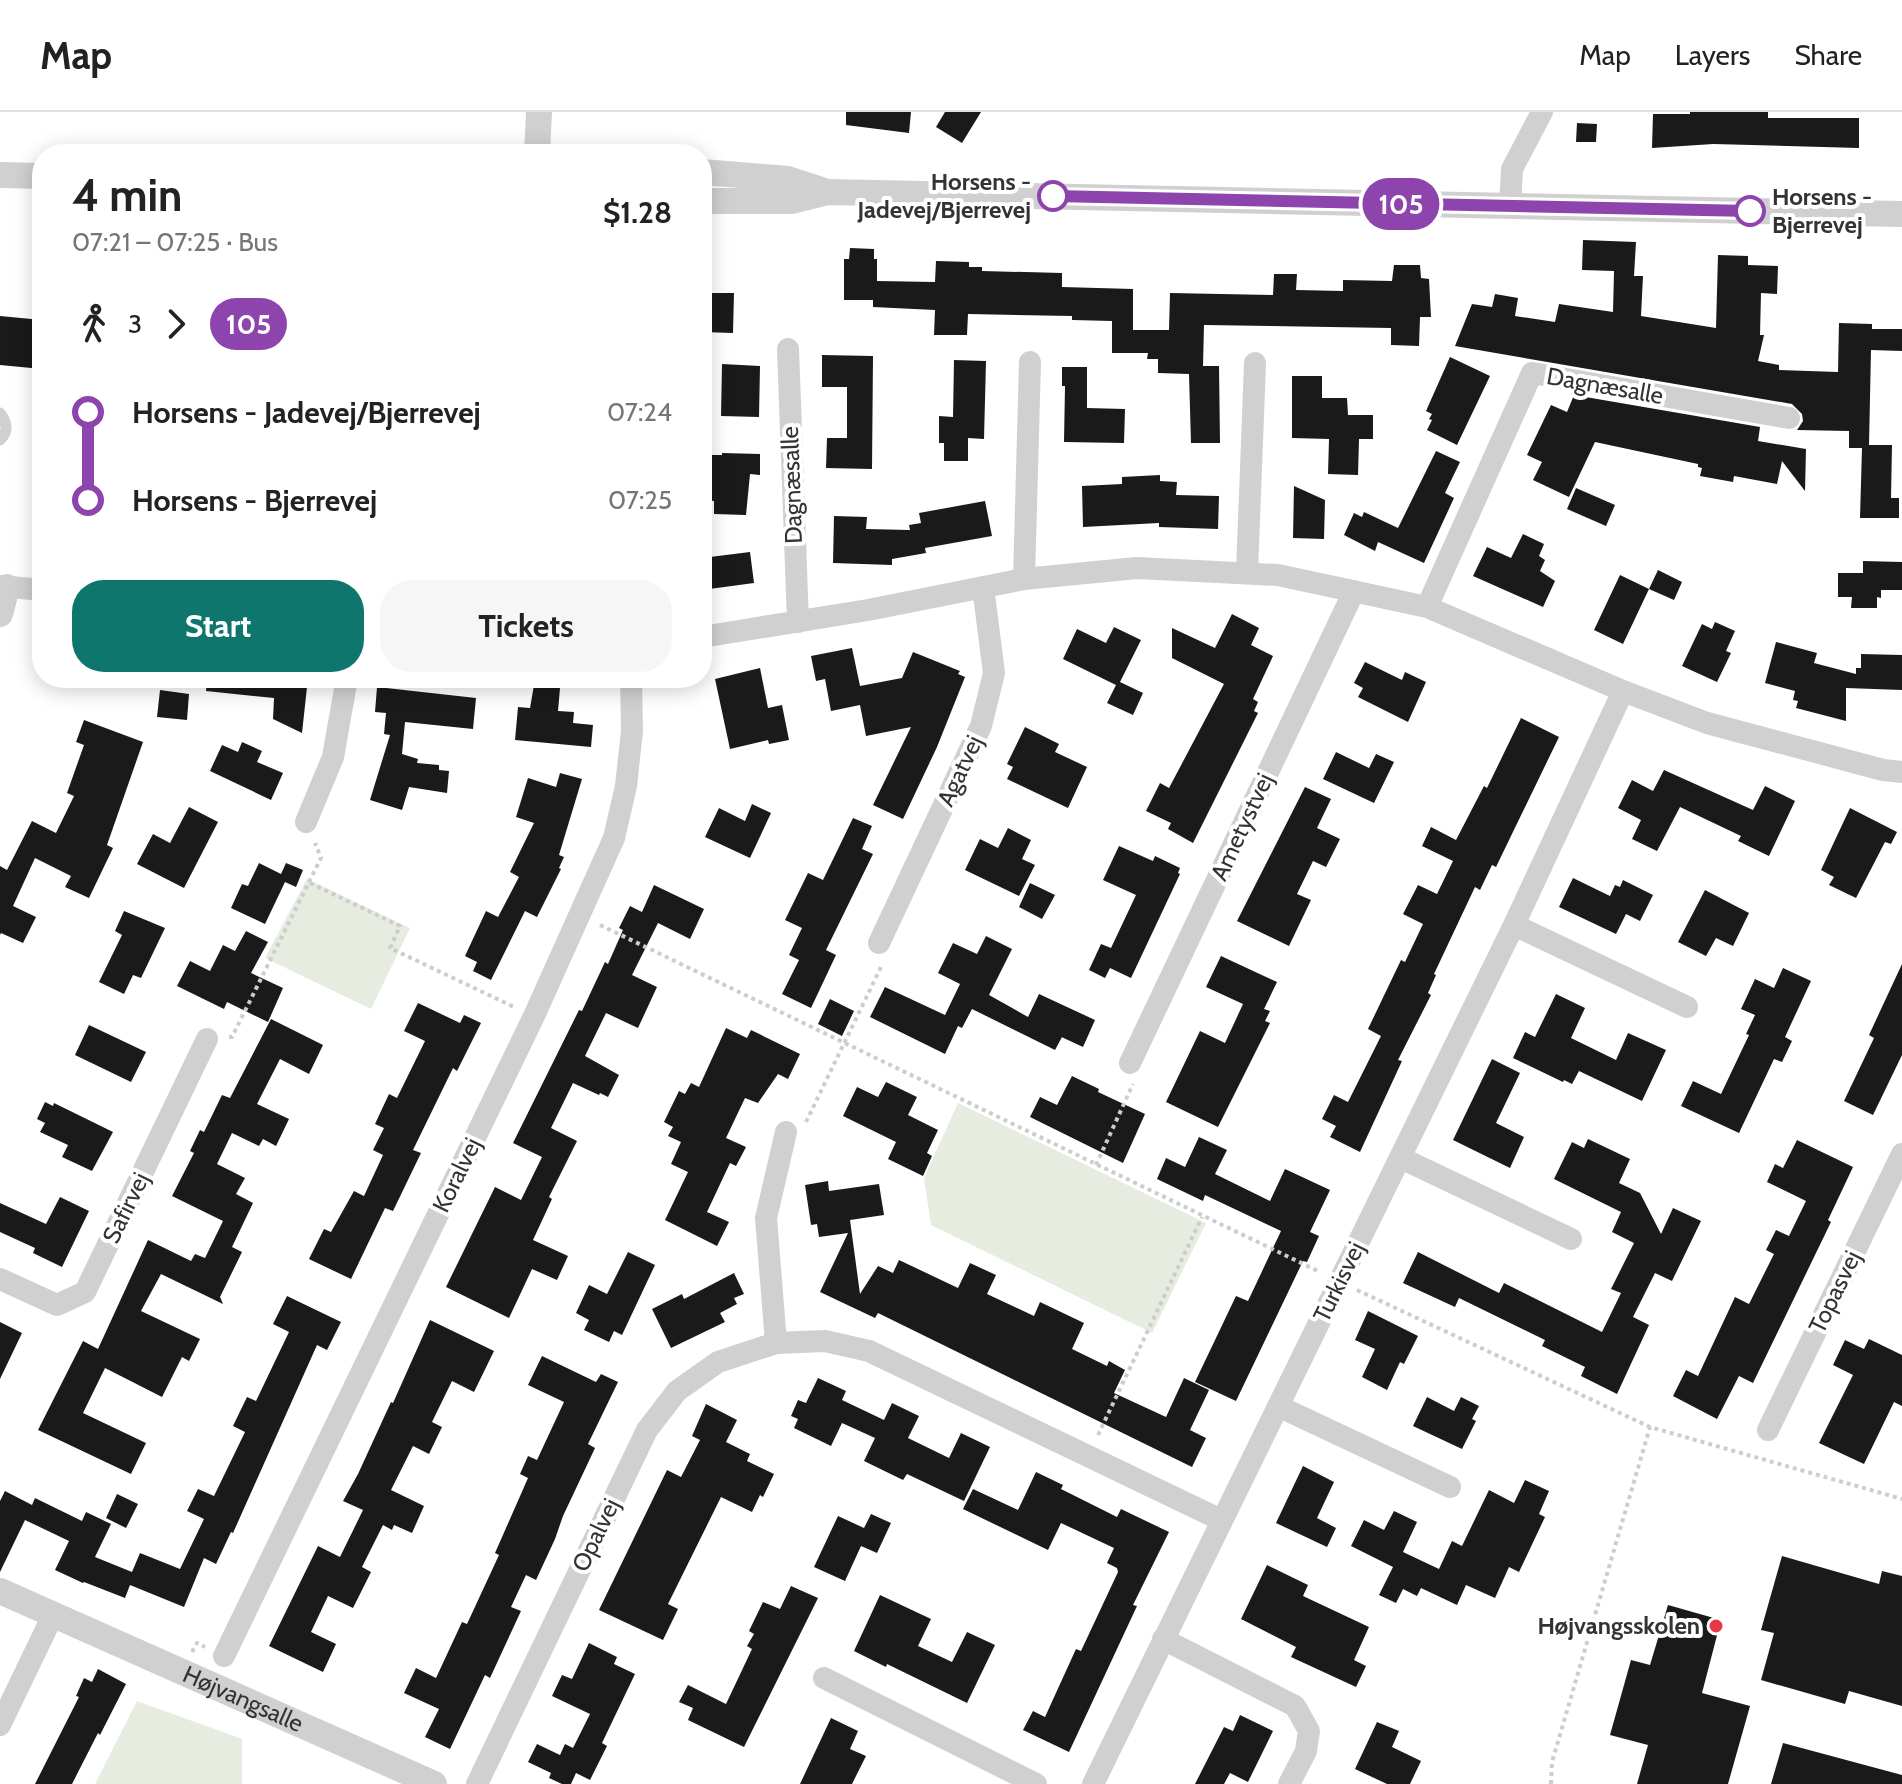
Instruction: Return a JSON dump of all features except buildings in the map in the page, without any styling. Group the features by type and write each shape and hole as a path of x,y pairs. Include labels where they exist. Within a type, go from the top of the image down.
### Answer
{"street":[{"path":"537,144 539,112"},
{"path":"1510,206 1512,169 1542,112"},
{"path":"712,173 788,179 828,192"},
{"path":"0,175 32,176"},
{"path":"712,201 792,201 828,192 1902,214"},
{"name":"Dagnæsalle","path":"788,349 798,622"},
{"path":"1024,579 1030,362"},
{"path":"1247,573 1255,363"},
{"name":"Dagnæsalle","path":"1427,607 1532,373 1789,418"},
{"path":"712,635 1024,579 1137,568 1278,575 1427,607 1623,691 1707,723 1883,770 1902,772"},
{"path":"0,614 4,586 32,589"},
{"name":"Agatvej","path":"879,943 981,726 994,673 983,587"},
{"name":"Ametystvej","path":"1130,1063 1354,591"},
{"path":"306,822 333,757 345,688"},
{"name":"Koralvej","path":"224,1656 581,916 614,838 626,786 632,731 631,688"},
{"name":"Turkisvej","path":"1093,1784 1514,925 1623,691"},
{"path":"1514,925 1687,1007"},
{"name":"Safirvej","path":"0,1279 57,1305 85,1292 207,1039"},
{"path":"776,1343 766,1218 786,1132"},
{"name":"Topasvej","path":"1768,1430 1902,1154"},
{"path":"1401,1158 1571,1239"},
{"name":"Opalvej","path":"477,1784 647,1430 677,1391 718,1362 776,1343 825,1341 869,1351 1221,1520"},
{"path":"1278,1406 1450,1487"},
{"name":"Højvangsalle","path":"0,1591 434,1784"},
{"path":"0,1725 53,1615"},
{"path":"1163,1639 1295,1706 1309,1731 1306,1751 1289,1784"},
{"path":"824,1678 1036,1784"}],"lane":[{"path":"0,413 6,430 0,440"}],"path":[{"path":"207,1039 232,1037 310,883 321,858 306,822"},
{"path":"310,883 400,926 390,948 514,1007"},
{"path":"581,916 1202,1217 1650,1427 1902,1499"},
{"path":"786,1132 807,1122 882,966 879,943"},
{"path":"1096,1165 1133,1084 1130,1063"},
{"path":"1089,1456 1202,1217"},
{"path":"1551,1784 1552,1762 1650,1427"}],"shaded area":[{"path":"307,879 410,928 371,1009 265,958"},
{"path":"958,1103 1206,1223 1152,1333 931,1225 924,1178"},
{"path":"137,1701 242,1739 242,1784 95,1784"}],"bus line":[{"name":"105","path":"1053,196 1750,211"}],"place":[{"name":"Horsens - Jadevej/Bjerrevej","path":"1053,196"},
{"name":"Horsens - Bjerrevej","path":"1750,211"},
{"name":"Højvangsskolen","path":"1716,1626"}]}
